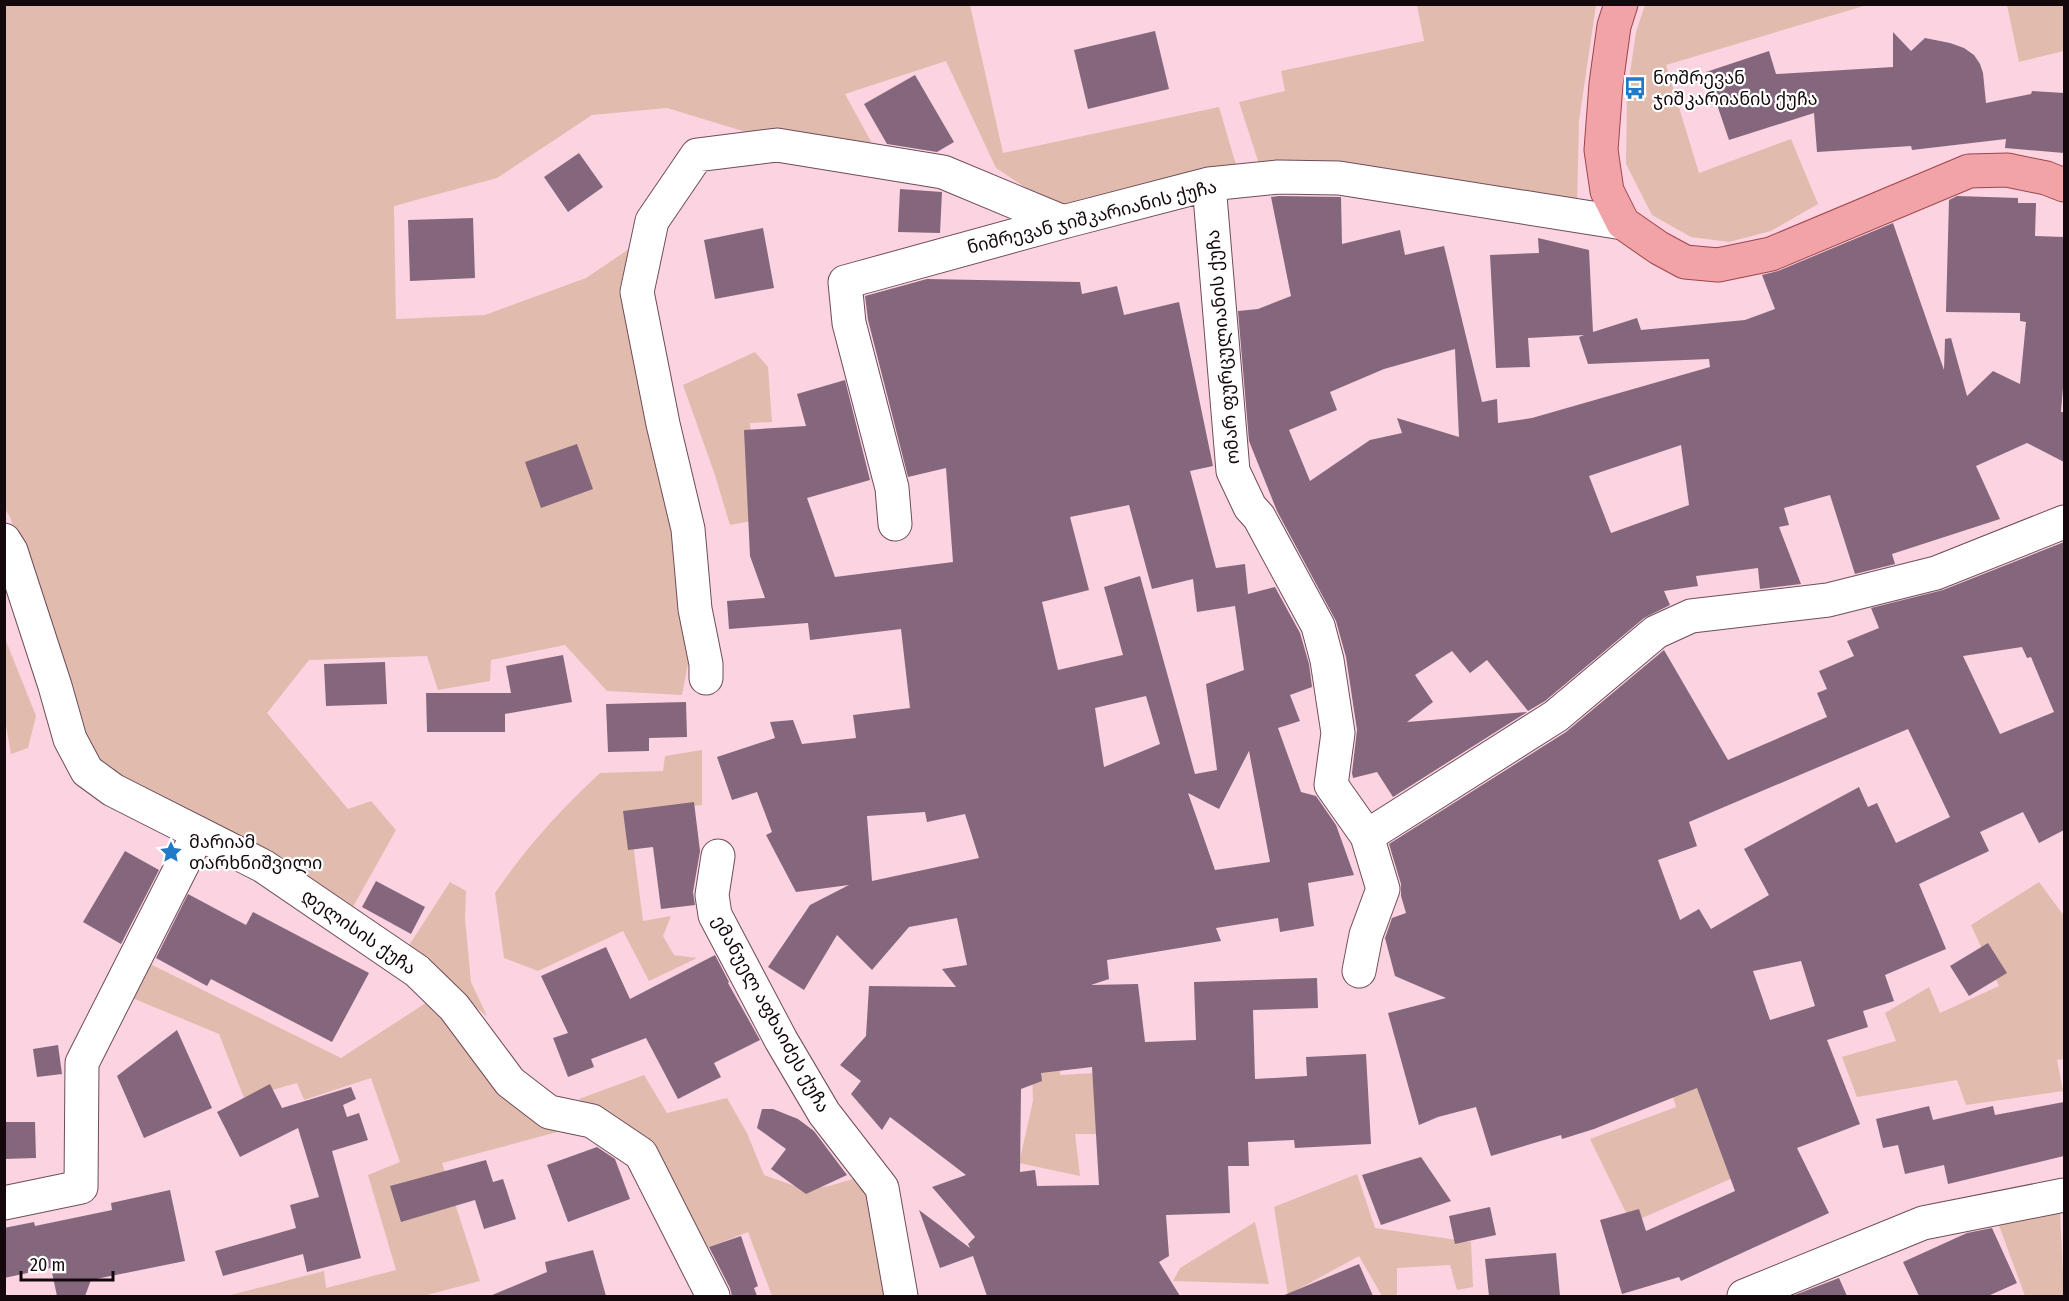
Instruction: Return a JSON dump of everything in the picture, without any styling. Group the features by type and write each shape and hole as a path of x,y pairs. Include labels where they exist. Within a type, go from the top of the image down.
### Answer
{"main road":[{"path":"1621,4 1614,26 1601,150 1607,191 1623,223 1659,248 1685,262 1718,265 1771,254 1969,171 2007,170 2064,184"}],"street":[{"path":"706,678 706,664 695,609 688,529 663,423 637,292 652,221 697,155 777,146 943,172 1062,222"},
{"name":"ნიშრევან ჯიშკარიანის ქუჩა","path":"895,524 892,488 849,323 845,282 1209,184 1278,177 1339,178 1623,223"},
{"name":"ომარ ფურცულიანის ქუჩა","path":"1209,184 1233,471 1250,507 1259,517 1318,626 1327,660 1338,733 1331,785 1367,836 1383,889 1366,935 1359,971"},
{"path":"1367,836 1556,716 1656,632 1691,616 1828,600 1936,573 2064,522"},
{"name":"დელისის ქუჩა","path":"4,540 15,563 70,740 87,771 113,789 263,866 417,972 454,1007 510,1082 549,1112 592,1121 641,1154 713,1296"},
{"path":"4,1203 81,1187 82,1064 198,834"},
{"name":"ემანუელ აფხაიძეს ქუჩა","path":"718,856 712,895 715,915 781,1040 824,1113 882,1188 901,1296"},
{"path":"1744,1296 1923,1223 2064,1195"}],"shaded area":[{"path":"4,5 970,5 1003,153 1219,107 1236,165 1063,207 1031,191 996,168 946,61 845,94 879,156 769,139 667,108 592,115 497,178 394,206 396,319 485,315 586,278 629,249 619,292 633,350 665,438 689,659 682,695 607,691 565,645 491,660 490,681 438,690 427,656 309,660 267,713 348,809 371,801 396,830 349,914 94,764 10,517 5,509"},
{"path":"1417,5 1596,5 1579,121 1577,205 1260,167 1239,102 1285,91 1281,71 1424,41"},
{"path":"1645,5 1867,5 1666,65 1699,173 1791,139 1818,204 1771,231 1729,242 1691,237 1652,215 1626,164 1627,93 1636,32"},
{"path":"2007,5 2064,5 2064,51 2019,62"},
{"path":"755,352 768,367 772,422 750,423 758,520 730,525 683,385"},
{"path":"4,636 36,716 28,748 11,754 4,714"},
{"path":"702,750 702,805 629,812 643,921 671,916 663,936 674,955 697,958 649,981 623,931 538,971 504,958 495,893 531,845 571,801 600,773 663,771 665,756"},
{"path":"450,882 466,891 465,919 471,982 487,1016 404,953"},
{"path":"2039,882 2064,916 2064,1059 2057,1060 2063,1091 1966,1105 1957,1080 1857,1097 1842,1057 1896,1041 1885,1013 1929,987 1940,1013 1999,986 1971,925"},
{"path":"140,959 341,1058 435,997 587,1124 442,1163 480,1281 423,1296 227,1296 324,1271 326,1288 396,1270 368,1175 400,1162 371,1078 304,1100 297,1083 244,1098 219,1034 125,995"},
{"path":"1061,1037 1060,1075 1096,1073 1096,1134 1075,1134 1080,1176 1019,1163 1033,1101 1031,1038"},
{"path":"1732,1040 1791,1152 1631,1223 1590,1139 1676,1107 1665,1070"},
{"path":"644,1075 667,1113 727,1098 747,1133 764,1175 806,1190 874,1173 868,1202 886,1296 772,1296 748,1232 699,1251 643,1153 579,1099"},
{"path":"1357,1174 1375,1228 1471,1242 1473,1287 1457,1290 1450,1265 1397,1268 1397,1295 1382,1296 1359,1256 1295,1291 1297,1296 1288,1296 1274,1207"},
{"path":"2060,1211 2064,1296 2025,1296 1997,1220"},
{"path":"1255,1222 1269,1284 1173,1281 1180,1268"}],"building":[{"path":"1155,31 1169,89 1088,109 1074,50"},
{"path":"1893,32 1911,51 1925,38 1950,43 1974,55 1983,73 1986,103 2031,94 2032,91 2064,93 2064,153 2005,148 2006,139 1912,150 1911,146 1817,152 1814,113 1729,140 1706,72 1769,51 1776,74 1893,67"},
{"path":"915,75 954,142 937,152 887,144 864,104"},
{"path":"579,153 603,187 568,212 544,177"},
{"path":"900,189 942,192 940,233 898,232"},
{"path":"1957,196 2018,198 2018,203 2036,203 2035,236 2064,237 2064,375 2061,412 2064,412 2064,462 2027,443 1976,466 2000,519 1892,554 1895,564 1855,574 1830,495 1784,508 1789,525 1779,527 1801,584 1760,589 1758,568 1696,576 1698,586 1664,591 1670,605 1644,618 1545,701 1528,711 1487,660 1470,673 1452,651 1415,675 1433,702 1407,722 1527,712 1393,797 1377,772 1353,778 1357,730 1346,657 1336,621 1277,511 1249,441 1238,311 1258,309 1291,296 1271,197 1341,197 1342,244 1400,230 1405,255 1444,246 1482,402 1497,399 1498,423 1532,418 1710,367 1709,359 1588,364 1579,337 1584,335 1528,338 1530,367 1496,368 1490,255 1539,253 1538,238 1589,250 1593,332 1637,318 1641,330 1745,320 1775,309 1762,275 1778,271 1893,223 1944,370 1945,339 1951,338 1967,396 1993,371 2020,384 2026,322 2020,321 2020,313 1946,312 1949,200","holes":["1455,349 1459,437 1397,418 1402,433 1370,440 1310,481 1289,430 1337,410 1330,392 1384,369","1681,445 1689,505 1611,533 1589,476"]},
{"path":"473,218 475,278 410,281 408,220"},
{"path":"763,228 774,288 715,299 704,240"},
{"path":"927,279 1080,282 1082,294 1117,286 1124,315 1179,302 1213,466 1190,471 1216,568 1245,564 1248,594 1275,587 1300,633 1309,664 1312,687 1290,695 1300,721 1278,728 1301,792 1316,796 1336,825 1354,875 1308,883 1314,926 1280,932 1278,918 1216,928 1221,941 1107,960 1109,979 1091,985 1138,984 1145,1042 1196,1040 1194,982 1317,978 1318,1008 1253,1010 1255,1079 1307,1076 1306,1057 1366,1054 1371,1144 1295,1148 1294,1140 1248,1142 1249,1166 1228,1166 1230,1213 1166,1215 1169,1256 1159,1262 1180,1296 987,1296 973,1256 940,1268 919,1210 970,1248 968,1244 975,1237 932,1187 966,1175 890,1117 882,1130 851,1094 861,1081 840,1065 866,1036 869,986 956,987 942,969 967,965 957,918 909,927 872,970 837,935 804,990 768,967 810,905 849,885 796,892 766,835 772,832 757,792 732,800 717,757 775,738 770,722 793,720 802,744 856,738 853,715 910,708 901,629 810,640 808,623 729,629 727,601 765,598 750,556 744,430 806,426 797,394 845,380 870,480 807,498 835,577 953,562 946,468 908,477 868,320 865,296","holes":["1129,505 1152,589 1193,579 1197,612 1235,606 1244,670 1206,684 1217,770 1195,774 1140,576 1104,587 1123,655 1058,670 1042,602 1089,590 1070,517","1146,696 1160,744 1104,767 1095,708","1249,751 1270,862 1215,870 1188,793 1219,809","925,812 927,822 965,814 979,858 872,881 867,816","1092,1067 1099,1185 1037,1186 1035,1170 1020,1172 1021,1089 1042,1081 1041,1073"]},
{"path":"577,444 593,489 541,508 525,462"},
{"path":"2064,542 2064,830 2039,843 2023,812 1980,832 1989,851 1919,884 1946,949 1885,975 1894,1001 1863,1011 1868,1027 1827,1040 1860,1124 1797,1148 1829,1213 1681,1281 1679,1277 1622,1294 1600,1220 1639,1209 1646,1231 1735,1191 1697,1088 1594,1129 1562,1139 1561,1135 1491,1156 1476,1107 1438,1117 1419,1125 1388,1013 1446,998 1395,976 1385,938 1392,918 1406,913 1401,896 1401,884 1389,844 1566,732 1664,650 1728,760 1827,717 1817,693 1827,689 1819,671 1854,656 1847,641 1879,628 1871,608 1943,590","holes":["2022,647 2027,658 2031,657 2054,712 2000,734 1963,656","1908,729 1950,817 1896,843 1877,803 1868,807 1859,787 1744,849 1769,895 1711,929 1699,909 1680,920 1658,860 1697,846 1689,822","1801,961 1815,1006 1770,1020 1753,971"]},
{"path":"563,655 572,702 505,714 505,732 427,732 426,693 511,693 506,666"},
{"path":"385,662 387,704 326,706 324,664"},
{"path":"686,702 687,737 649,738 649,751 608,752 606,704"},
{"path":"694,802 700,851 693,892 695,905 661,909 653,847 628,850 623,811"},
{"path":"125,851 159,870 121,944 83,922"},
{"path":"376,881 425,907 411,934 362,907"},
{"path":"188,894 246,925 253,912 369,973 332,1042 211,979 207,986 156,958"},
{"path":"1988,943 2007,973 1969,996 1950,966"},
{"path":"606,947 630,999 715,955 760,1040 714,1063 721,1077 678,1099 646,1038 591,1059 594,1067 568,1077 553,1038 568,1033 541,976"},
{"path":"177,1030 212,1108 144,1138 117,1076"},
{"path":"58,1045 62,1074 37,1077 33,1049"},
{"path":"270,1084 282,1108 351,1087 356,1099 343,1105 347,1117 359,1113 368,1140 332,1151 361,1258 307,1272 303,1254 223,1276 215,1251 296,1228 290,1205 319,1197 298,1128 240,1157 217,1112"},
{"path":"2064,1102 2064,1156 1948,1184 1944,1165 1905,1174 1898,1145 1883,1148 1876,1119 1929,1106 1933,1120 1993,1106 1995,1115"},
{"path":"762,1109 773,1109 798,1119 814,1131 847,1175 806,1194 771,1169 786,1149 757,1128"},
{"path":"4,1122 35,1122 36,1158 4,1159"},
{"path":"597,1147 615,1159 630,1199 568,1222 547,1165"},
{"path":"1421,1157 1451,1201 1381,1225 1362,1175"},
{"path":"486,1160 493,1182 503,1179 516,1219 484,1229 475,1200 401,1222 390,1186"},
{"path":"170,1190 185,1261 91,1280 85,1296 57,1296 51,1268 4,1278 4,1228 34,1222 35,1226 112,1210 111,1203"},
{"path":"1490,1207 1496,1235 1455,1244 1449,1216"},
{"path":"1992,1228 2017,1283 1988,1296 1919,1296 1903,1262 1967,1233"},
{"path":"741,1236 758,1286 754,1288 757,1296 732,1296 709,1247"},
{"path":"593,1250 606,1296 490,1296 547,1272 545,1262"},
{"path":"1556,1253 1560,1296 1489,1296 1485,1259"},
{"path":"1359,1264 1373,1296 1282,1296"},
{"path":"1839,1278 1847,1296 1792,1296"}],"place":[{"name":"ნოშრევან ჯიშკარიანის ქუჩა","path":"1635,88"},
{"name":"მარიამ თარხნიშვილი","path":"171,852"}]}
